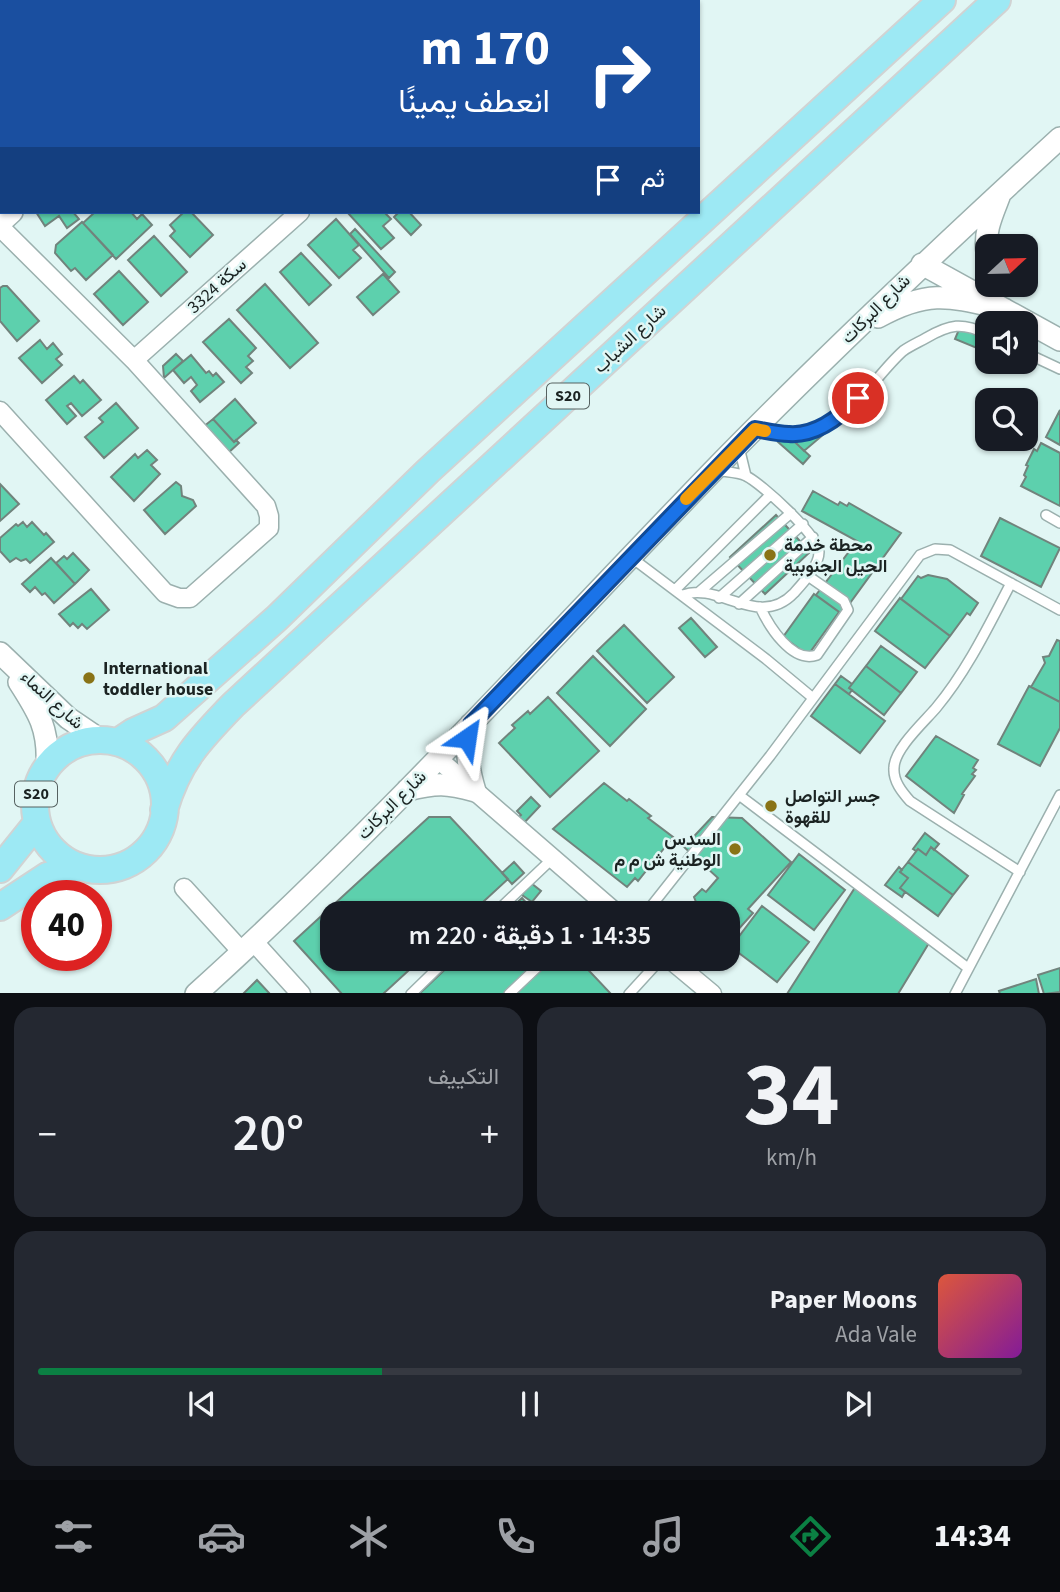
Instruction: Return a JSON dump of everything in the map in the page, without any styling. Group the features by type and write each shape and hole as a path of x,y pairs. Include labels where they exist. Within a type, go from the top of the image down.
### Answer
{"main road":[{"name":"S20","path":"79,867 61,857 46,842 37,823 36,793 40,779 57,755 84,741 109,741 164,718 277,618 428,471 942,0"},
{"name":"شارع الشباب","path":"164,810 173,782 195,744 233,705 997,0"},
{"path":"109,741 134,750 148,761 158,776 164,810"},
{"name":"S20","path":"0,908 47,876 79,867 107,870 132,862 151,844 158,833 164,810"},
{"name":"S20","path":"0,869 37,823"}],"street":[{"name":"شارع البركات","path":"196,993 248,947 438,759 714,470 855,330 922,264 1060,138"},
{"path":"988,234 990,219 1001,192"},
{"name":"سكة 3324","path":"134,360 298,214"},
{"path":"0,225 134,360 266,506 269,528 190,598 178,598 164,593 0,411"},
{"path":"922,264 1060,340"},
{"path":"855,330 900,305 921,298 938,297 1003,309"},
{"path":"999,298 1003,309"},
{"name":"شارع النماء","path":"3,656 68,718 109,741"},
{"name":"شارع النماء","path":"3,656 39,712 46,730 47,766"},
{"path":"471,724 467,738 468,762 475,791"},
{"path":"438,759 552,858 597,901"},
{"path":"407,790 435,783 475,791"},
{"path":"184,888 301,993"},
{"path":"683,971 705,991"}],"lane":[{"path":"755,429 792,435 821,427 843,414 905,350 942,329 959,325 975,328"},
{"path":"1038,358 1060,369"},
{"path":"738,446 746,476"},
{"path":"679,593 699,592 739,604 760,607 776,604 793,595 815,567 819,552 813,537 803,524 746,476 714,470"},
{"path":"679,593 770,495"},
{"path":"699,592 791,513"},
{"path":"1046,515 1060,523"},
{"path":"719,598 803,524"},
{"path":"739,604 813,537"},
{"path":"655,901 813,698 919,555 935,549 950,550 1060,610"},
{"path":"631,557 813,698"},
{"path":"760,607 775,633 791,648 803,656 817,655 848,611 844,601 808,576"},
{"path":"1011,583 980,642 940,703 898,753 893,769 898,788 910,801 1020,872"},
{"path":"739,795 968,968"},
{"path":"955,993 1060,796"},
{"path":"507,901 552,858"},
{"path":"411,993 434,971"},
{"path":"509,993 533,971"},
{"path":"629,993 650,971"}],"building":[{"path":"37,214 75,214 79,219 67,228 59,216 45,226"},
{"path":"93,214 133,214 137,219 142,214 152,225 116,259 83,223"},
{"path":"182,214 193,214 213,235 190,257 170,236 175,231 170,225"},
{"path":"349,214 386,214 391,219 383,226 394,238 381,249"},
{"path":"397,214 411,214 421,225 411,235 394,217"},
{"path":"336,219 359,245 353,250 361,258 339,278 308,245"},
{"path":"82,222 113,255 86,280 75,268 71,271 55,253 56,245"},
{"path":"355,229 395,272 389,278 350,234"},
{"path":"154,236 187,272 161,296 128,260"},
{"path":"301,253 331,285 309,305 280,272"},
{"path":"119,271 148,302 123,325 94,294"},
{"path":"383,274 399,292 373,315 357,297"},
{"path":"265,284 318,343 290,368 237,310"},
{"path":"7,286 39,321 17,341 0,321 0,288"},
{"path":"229,319 256,348 248,356 253,361 246,367 252,373 241,383 203,342"},
{"path":"960,327 975,334 975,347 955,339"},
{"path":"40,340 47,349 53,343 62,354 56,359 62,365 42,383 19,358"},
{"path":"176,354 183,361 164,378 163,366"},
{"path":"191,355 206,373 209,371 213,376 216,373 224,382 200,402 191,391 197,385 191,377 184,383 173,370"},
{"path":"74,376 80,383 83,380 101,400 82,416 71,403 67,406 76,416 67,424 46,400"},
{"path":"235,399 256,423 234,442 213,419"},
{"path":"116,403 138,428 104,458 85,437 103,422 99,418"},
{"path":"1060,410 1060,445 1046,437"},
{"path":"213,419 234,442 236,440 239,443 228,453 203,427"},
{"path":"822,420 830,429 804,451 796,443"},
{"path":"786,434 810,456 803,464 778,442"},
{"path":"1041,443 1060,453 1060,506 1021,486 1026,477 1026,465 1033,451 1038,449"},
{"path":"147,450 157,460 151,465 160,474 134,501 111,477 135,454 138,458"},
{"path":"176,482 181,486 182,496 193,500 196,506 165,534 144,510"},
{"path":"0,484 19,504 0,521"},
{"path":"813,491 838,505 840,502 847,506 849,503 901,533 842,614 816,595 857,541 802,511"},
{"name":"محطة خدمة الحيل الجنوبية","path":"776,515 810,552 765,594 730,557"},
{"path":"1000,518 1060,548 1041,587 981,556"},
{"path":"23,522 27,527 32,522 54,542 30,563 26,559 21,561 16,558 10,562 0,551 0,538 16,524 18,526"},
{"path":"73,553 89,570 75,584 56,563 64,556 67,559"},
{"path":"51,558 75,584 54,603 35,587 30,592 22,584"},
{"path":"928,575 947,579 978,603 950,636 901,599 918,576 921,578"},
{"path":"91,589 109,610 87,629 82,624 78,628 73,623 70,626 59,614"},
{"path":"814,594 839,612 808,655 783,637"},
{"path":"900,598 950,636 925,668 875,631"},
{"path":"691,618 717,647 705,657 679,628"},
{"path":"624,625 674,677 647,703 597,651"},
{"path":"1057,640 1060,641 1060,702 1031,687 1045,663 1043,657 1049,656"},
{"path":"881,646 917,672 901,693 866,666"},
{"path":"593,656 646,709 610,746 557,693"},
{"path":"866,666 901,693 884,715 849,688"},
{"path":"841,676 852,684 849,694 835,684"},
{"path":"835,684 885,721 860,753 811,716"},
{"path":"1029,686 1060,702 1060,728 1040,766 998,744"},
{"path":"548,697 599,751 550,797 499,743 515,728 512,725 528,711 530,714"},
{"path":"936,736 978,760 973,768 976,770 972,774 975,776 962,794 964,795 954,813 906,776"},
{"path":"604,783 651,816 648,818 673,837 638,881 635,878 627,887 553,829"},
{"path":"531,797 540,806 524,823 518,818 521,815 517,811"},
{"path":"429,817 450,817 508,879 484,901 338,901"},
{"path":"712,817 742,818 791,862 748,909 753,913 740,928 740,901 696,901 694,897 702,889 706,892 718,878 684,847"},
{"path":"925,833 939,844 934,850 931,847 926,855 913,849"},
{"path":"931,847 968,876 953,895 908,862 918,849 926,855"},
{"path":"799,854 845,890 814,930 768,895"},
{"path":"514,862 524,873 512,884 502,873"},
{"path":"908,862 953,895 938,916 900,888 908,878 900,872"},
{"path":"899,867 902,870 900,872 908,878 900,888 905,892 902,897 885,885"},
{"path":"531,883 541,891 533,901 522,895"},
{"path":"856,886 929,943 899,993 788,993"},
{"path":"762,906 809,942 777,982 740,954 740,935"},
{"path":"320,917 320,970 294,941"},
{"path":"1060,968 1060,992 1044,993 1038,975"},
{"path":"321,971 408,971 384,993 341,993"},
{"path":"443,971 589,971 610,993 420,993"},
{"path":"1036,979 1039,993 1000,993 999,991"},
{"path":"257,980 269,993 244,993"}],"slow traffic":[{"path":"686,499 755,429 765,431"}],"place":[{"name":"محطة خدمة الحيل الجنوبية","path":"770,555"},
{"name":"International toddler house","path":"89,678"},
{"name":"جسر التواصل للقهوة","path":"771,806"},
{"name":"السدس الوطنیة ش م م","path":"735,849"}],"route":[{"path":"467,738 471,724 755,429 792,435 821,427 843,414 858,398"}]}
